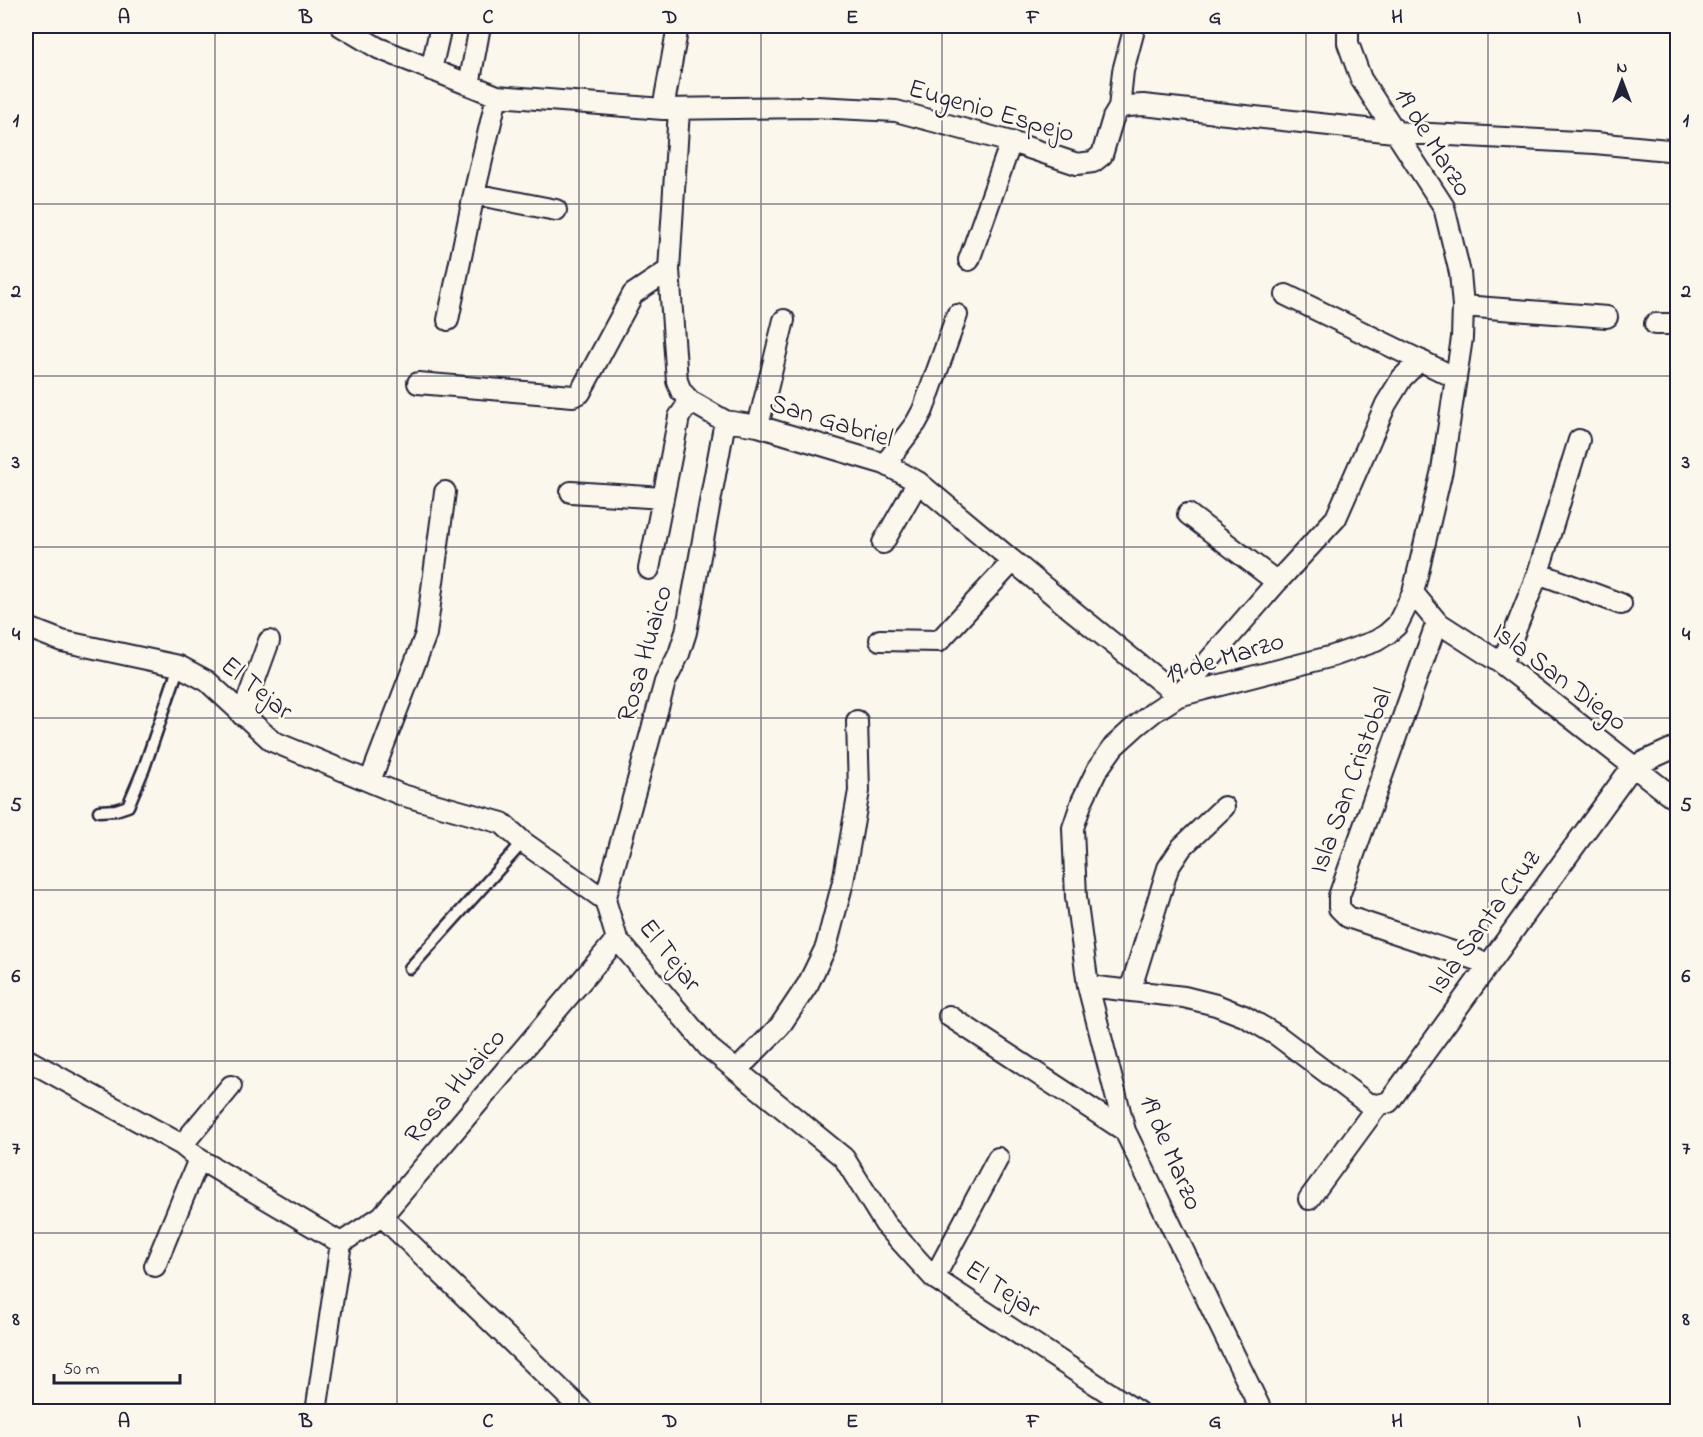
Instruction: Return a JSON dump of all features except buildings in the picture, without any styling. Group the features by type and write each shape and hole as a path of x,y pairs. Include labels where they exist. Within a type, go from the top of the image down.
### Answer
{"street":[{"name":"Eugenio Espejo","path":"341,26 378,48 497,96 671,110 816,107 896,111 1011,142 1077,164 1092,162 1102,154 1113,118 1119,108 1123,71 1135,26"},
{"path":"431,70 441,26"},
{"path":"469,85 480,26"},
{"path":"649,569 679,417 690,401 681,391 677,381 669,270 671,110 678,26"},
{"name":"19 de Marzo","path":"1262,1412 1125,1131 1106,988 1073,862 1073,828 1082,801 1097,770 1114,746 1135,727 1178,696 1333,656 1376,640 1397,625 1414,595 1442,470 1462,338 1463,306 1460,273 1444,207 1361,79 1348,44 1348,26"},
{"path":"448,320 497,96"},
{"path":"1119,108 1143,105 1394,132 1595,143 1677,151"},
{"path":"969,260 1011,142"},
{"path":"474,194 556,210"},
{"path":"418,383 573,396 580,393 633,294 669,270"},
{"path":"1286,295 1456,378"},
{"path":"1463,306 1607,316"},
{"path":"885,464 923,410 957,315"},
{"path":"758,426 784,320"},
{"path":"1655,324 1677,324"},
{"path":"1178,696 1336,518 1386,404 1402,378 1420,360"},
{"name":"San Gabriel","path":"690,401 725,421 758,426 885,464 918,482 1178,696"},
{"name":"Rosa Huaico","path":"605,900 665,682 679,654 686,632 725,421"},
{"path":"1502,664 1538,573 1579,440"},
{"path":"883,543 918,482"},
{"path":"370,781 426,634 445,492"},
{"path":"571,492 663,498"},
{"path":"1188,514 1277,582"},
{"path":"880,640 934,642 939,640 1013,561"},
{"path":"1538,573 1621,604"},
{"name":"Isla San Diego","path":"1414,595 1436,621 1502,664 1677,801"},
{"name":"Isla San Cristobal","path":"1436,621 1339,896 1339,908 1347,917 1489,964"},
{"name":"El Tejar","path":"26,627 62,641 179,666 207,681 272,741 402,795 502,823 523,842 605,900 617,939 709,1048 844,1158 885,1224 934,1278 1138,1412"},
{"path":"242,715 269,641"},
{"path":"737,1070 780,1026 808,984 826,947 843,882 859,791 857,721"},
{"path":"1632,768 1677,746"},
{"name":"Isla Santa Cruz","path":"1309,1199 1378,1105 1389,1102 1632,768"},
{"path":"1224,807 1182,847 1168,868 1106,988 1184,997 1216,1005 1244,1016 1278,1036 1367,1103 1378,1105"},
{"name":"Rosa Huaico","path":"341,1243 382,1216 617,939"},
{"path":"949,1016 1125,1131"},
{"path":"26,1059 182,1146 199,1159 341,1243 316,1412"},
{"path":"182,1146 231,1086"},
{"path":"934,1278 998,1158"},
{"path":"155,1266 199,1159"},
{"path":"382,1216 584,1412"}],"lane":[{"path":"99,811 116,810 128,806 144,768 179,666"},
{"path":"410,968 523,842"}]}
